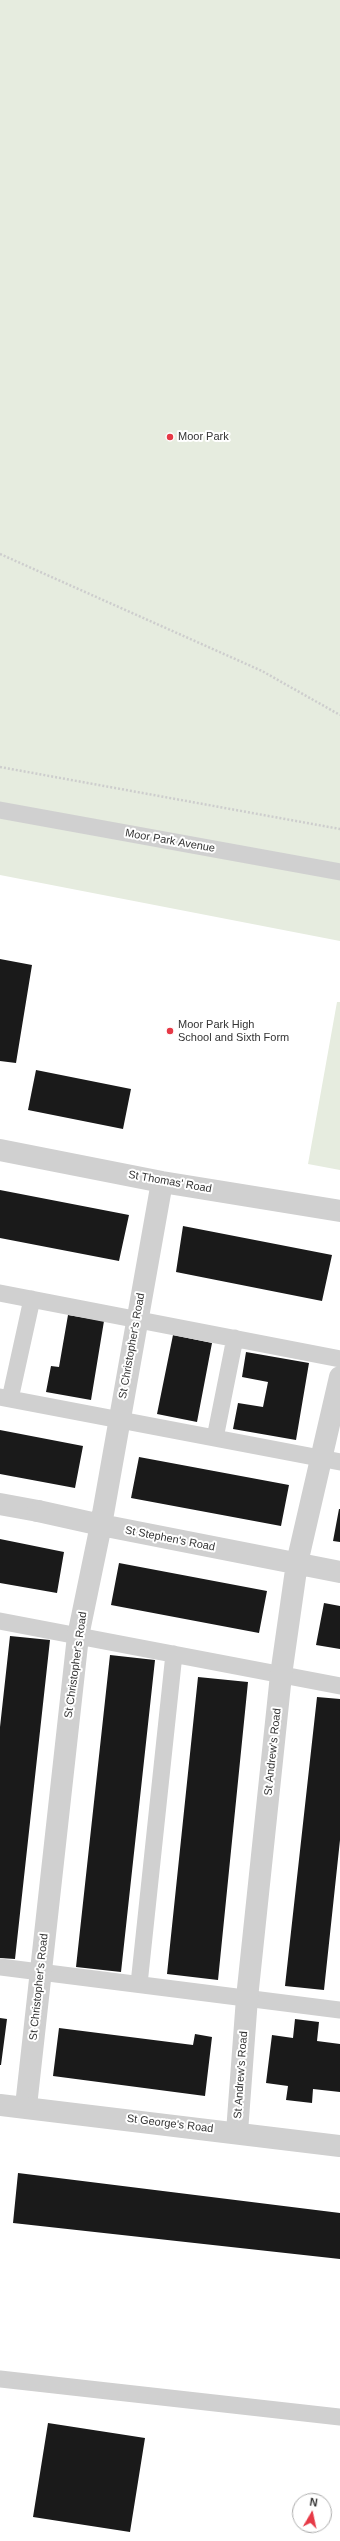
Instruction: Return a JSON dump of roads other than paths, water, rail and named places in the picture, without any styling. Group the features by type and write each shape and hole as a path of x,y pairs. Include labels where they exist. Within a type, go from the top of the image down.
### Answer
{"street":[{"name":"St Thomas' Road","path":"0,1150 162,1182 340,1211"},
{"name":"St Christopher's Road","path":"26,2106 78,1636 100,1526 162,1182"},
{"name":"St Andrew's Road","path":"237,2132 247,1998 281,1675 297,1563 330,1461 340,1377"},
{"name":"St Stephen's Road","path":"0,1504 38,1511 100,1526 340,1572"},
{"name":"St George's Road","path":"0,2105 26,2106 340,2146"}],"lane":[{"name":"Moor Park Avenue","path":"0,810 340,872"},
{"path":"0,1293 136,1321 235,1338 340,1359"},
{"path":"32,1299 5,1398 119,1418 330,1461"},
{"path":"215,1438 235,1338"},
{"path":"0,1621 340,1686"},
{"path":"139,1984 174,1654"},
{"path":"0,1966 340,2010"},
{"path":"0,2380 340,2416"}],"place":[{"name":"Moor Park","path":"170,437"},
{"name":"Moor Park High School and Sixth Form","path":"170,1031"}]}
